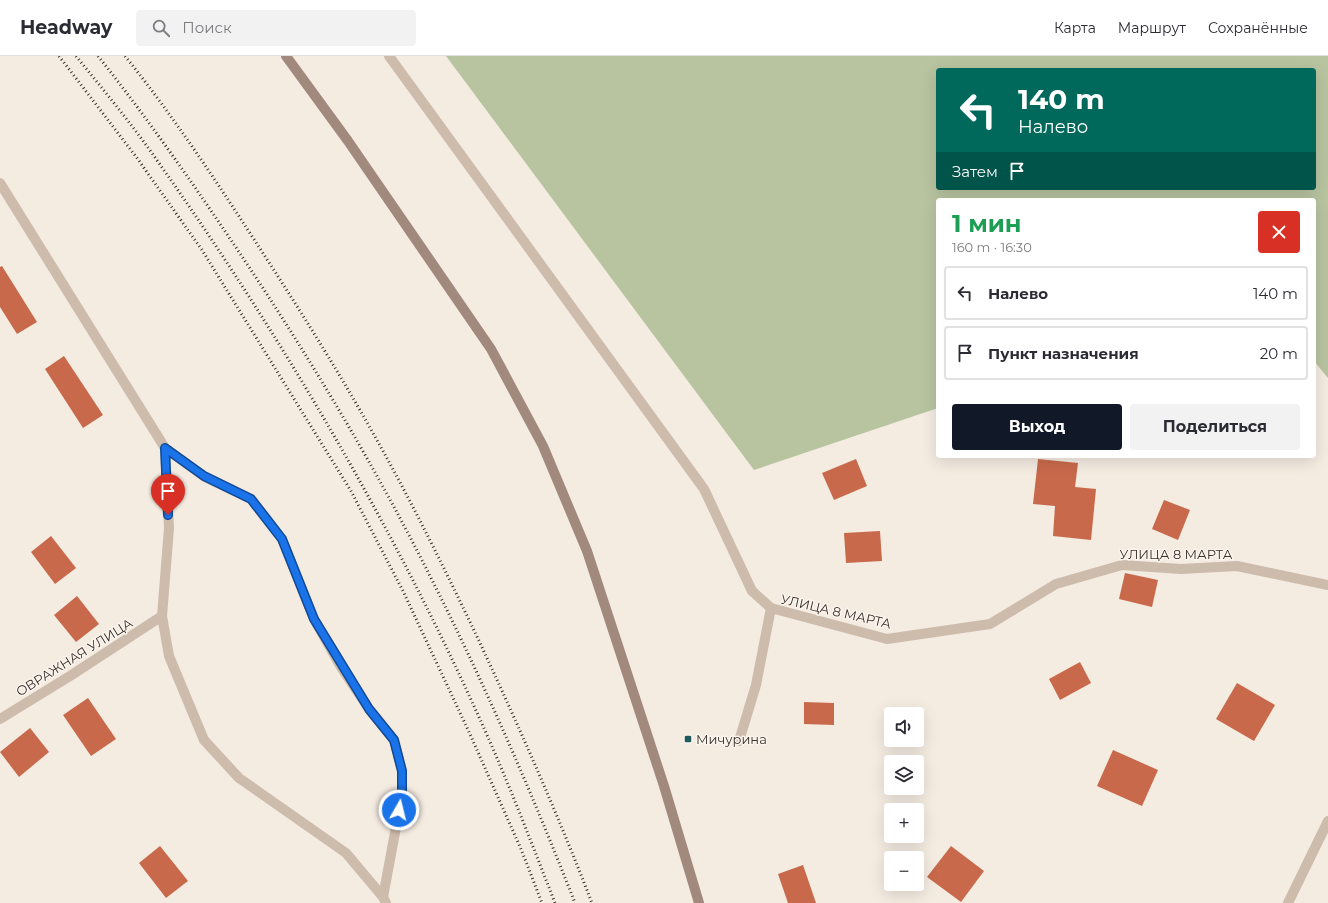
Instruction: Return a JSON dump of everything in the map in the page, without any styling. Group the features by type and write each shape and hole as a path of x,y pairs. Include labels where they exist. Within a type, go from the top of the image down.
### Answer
{"main road":[{"path":"286,56 348,141 491,349 543,446 587,551 664,786 699,903"}],"street":[{"path":"389,56 704,489 752,591 771,608"},
{"path":"0,183 165,448 204,476 251,499 282,539 314,619 341,667 369,709 394,740 402,771 402,795 385,900"},
{"path":"165,448 169,528 162,616 169,656 204,740 239,778 346,853 385,900"},
{"name":"УЛИЦА 8 МАРТА","path":"739,742 756,685 771,608 887,639 990,624 1056,584 1122,565 1181,569 1237,566 1328,585"},
{"name":"ОВРАЖНАЯ УЛИЦА","path":"0,719 70,676 162,616"},
{"path":"1288,903 1328,822"}],"green space":[{"path":"446,56 1328,56 1328,378 1316,363 1316,198 936,198 936,409 754,470"}],"building":[{"path":"2,266 37,322 17,334 0,307 0,267"},
{"path":"64,356 103,415 83,428 45,369"},
{"path":"856,459 867,486 834,500 822,473"},
{"path":"1038,459 1078,463 1075,487 1096,489 1091,540 1053,536 1055,506 1033,504"},
{"path":"1164,500 1190,510 1178,540 1152,529"},
{"path":"880,531 882,561 846,563 844,533"},
{"path":"51,536 76,568 55,584 31,552"},
{"path":"1125,573 1158,580 1152,607 1119,599"},
{"path":"77,596 99,624 76,642 54,615"},
{"path":"1080,662 1091,683 1060,700 1049,679"},
{"path":"1237,683 1275,705 1254,741 1216,719"},
{"path":"88,698 116,739 91,756 63,715"},
{"path":"804,702 834,703 834,725 804,724"},
{"path":"30,728 49,752 19,777 0,752"},
{"path":"1113,750 1158,770 1142,806 1097,786"},
{"path":"160,846 188,881 166,898 139,863"},
{"path":"951,846 984,871 961,902 927,877"},
{"path":"803,865 816,903 788,903 778,874"}],"railway":[{"path":"59,56 137,158 202,250 351,491 403,591 469,732 521,849 542,903"},
{"path":"76,56 140,137 197,217 243,287 330,429 411,576 448,650 502,770 555,903"},
{"path":"98,56 138,108 213,213 298,343 368,460 411,540 471,659 525,780 575,903"},
{"path":"125,56 164,106 235,211 319,341 381,446 428,536 480,643 538,772 592,903"}],"place":[{"name":"Мичурина","path":"688,739"}],"route":[{"path":"168,515 165,448 204,476 251,499 282,539 314,619 341,667 369,709 394,740 402,771 402,795 399,810"}]}
